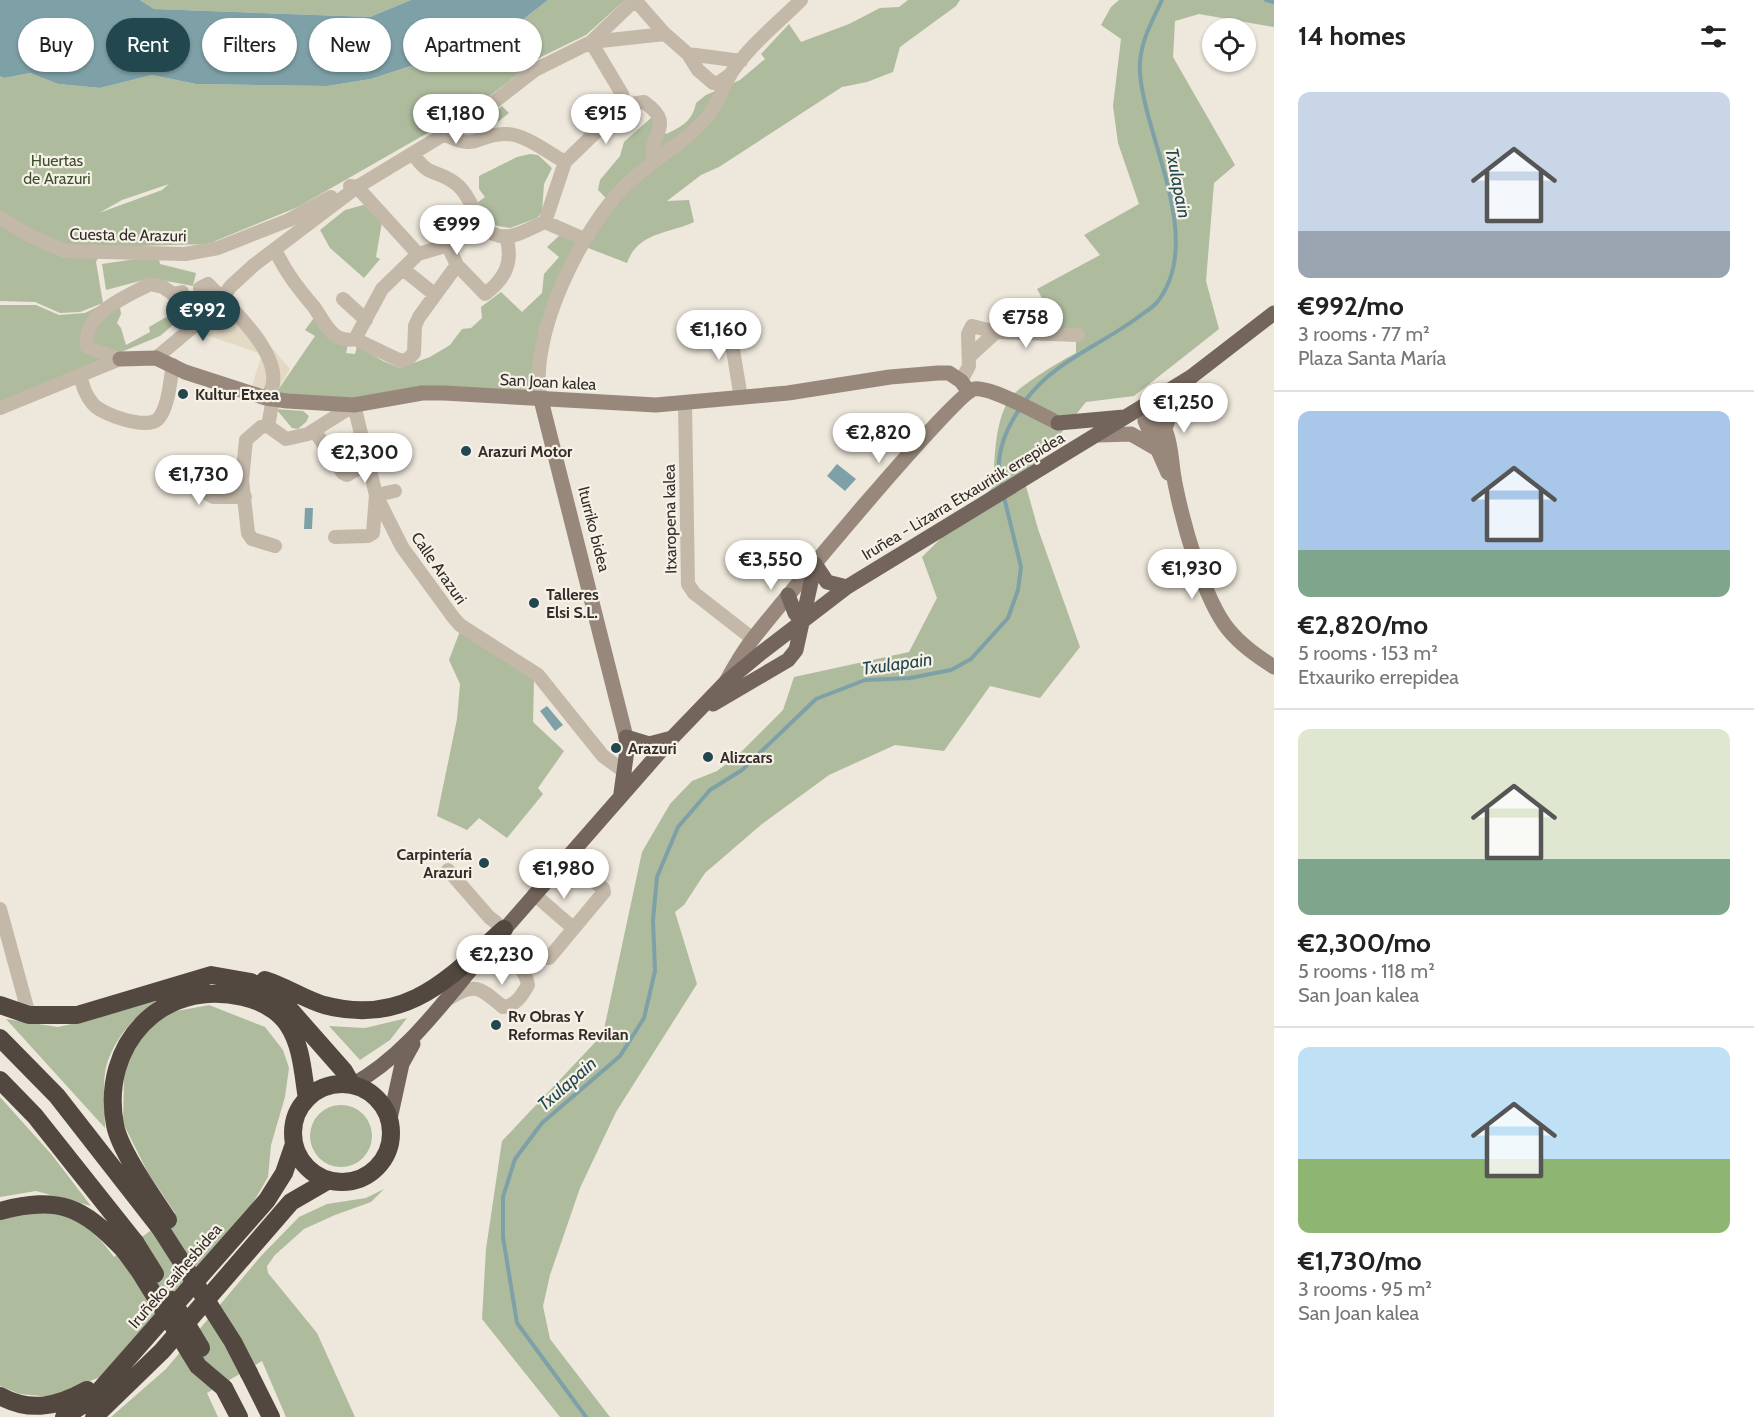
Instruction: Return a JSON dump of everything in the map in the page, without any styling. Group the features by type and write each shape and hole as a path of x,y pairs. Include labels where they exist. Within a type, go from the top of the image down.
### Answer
{"highway":[{"path":"0,1005 29,1015 77,1015 211,975 248,975 268,981 322,1005 353,1011 391,1006 419,999 445,982 504,929"},
{"path":"211,975 251,982 272,993 285,1004 344,1071 352,1084"},
{"path":"271,1417 232,1342 164,1224 115,1128 112,1087 118,1062 144,1021 171,1002 206,993 226,993 254,1000 276,1011 288,1024 297,1043 307,1100"},
{"path":"0,1038 57,1096 164,1224"},
{"path":"0,1080 42,1125 129,1246 224,1388 239,1417"},
{"path":"352,1084 367,1090 379,1100 390,1119 390,1143 386,1156 376,1169 353,1181 329,1180 305,1165 294,1144 296,1116 307,1100 326,1086 352,1084"},
{"name":"Iruñeko saihesbidea","path":"64,1417 93,1398 152,1334 267,1200 284,1173 294,1144"},
{"path":"94,1417 162,1351 291,1202 329,1180"},
{"path":"0,1211 24,1204 47,1203 74,1209 96,1221 129,1246"},
{"path":"0,1396 8,1400 39,1406 63,1404 111,1373 152,1334"}],"main road":[{"name":"Iruñea - Lizarra Etxauritik errepidea","path":"352,1084 392,1058 423,1026 621,793 726,682 848,587 1191,377 1274,313"},
{"path":"1053,420 1130,416"},
{"path":"1053,420 1082,445"},
{"path":"815,564 827,582 848,587"},
{"path":"695,714 788,660 796,650 815,564"},
{"path":"788,596 795,613 802,621"},
{"path":"627,744 649,744 673,737"},
{"path":"627,744 638,760 648,764"},
{"path":"621,793 627,744"},
{"name":"Iruñea - Lizarra Etxauritik errepidea","path":"390,1119 402,1064 423,1026"}],"street":[{"path":"156,358 213,310 231,286 357,187 481,112 535,70 591,42 635,0 713,83 731,74"},
{"path":"542,400 537,382 539,362 550,315 584,239 610,202 653,160 707,116 741,61 801,0"},
{"path":"591,42 665,34"},
{"path":"591,42 622,94 624,105"},
{"path":"688,54 741,61"},
{"path":"545,222 565,162 624,105 644,102 659,117 662,126 653,144 653,160"},
{"path":"444,134 463,144 507,134 526,141 565,162"},
{"path":"413,153 422,168 456,183 477,215 477,224"},
{"name":"Cuesta de Arazuri","path":"0,217 26,234 66,251 185,254 218,248 274,226 352,185 357,187"},
{"path":"357,187 418,255"},
{"path":"477,224 492,236 506,236 545,222 584,239"},
{"path":"355,339 377,295 403,269 418,255 447,244 477,224"},
{"path":"447,244 458,265 485,294 507,271 510,247 506,236"},
{"path":"275,250 292,283 315,308 330,332 341,338 355,339 392,358 408,359 414,353 415,326 434,294 458,265"},
{"path":"403,269 434,294"},
{"path":"120,359 87,347 86,338 100,314 150,284 163,286 172,294 182,292"},
{"path":"200,288 208,284 272,361 274,384 269,398 268,426 250,435 243,446 242,480 248,533 252,539 275,546"},
{"path":"343,298 366,320"},
{"path":"725,319 732,344 741,398"},
{"path":"726,682 753,639 941,418 965,386 971,355 968,334 972,326 996,332 1078,335"},
{"path":"971,355 996,332"},
{"name":"San Joan kalea","path":"120,359 156,358 173,364 185,372 269,398 321,405 354,405 422,393 656,405 741,398 949,373 965,386 1009,399 1053,420"},
{"path":"0,408 120,359"},
{"path":"81,375 85,393 95,407 114,416 139,423 149,423 158,419 164,408 173,364"},
{"path":"1176,489 1166,426 1176,399 1191,377"},
{"name":"Iturriko bidea","path":"542,400 627,744"},
{"name":"Itxaropena kalea","path":"686,403 688,584 694,593 753,639"},
{"path":"335,537 369,536 373,533 376,495 354,405"},
{"name":"San Joan kalea","path":"268,426 286,439 295,439 354,405"},
{"path":"1145,406 1166,426"},
{"path":"1145,406 1145,421 1176,489 1208,594 1227,628 1249,651 1274,667"},
{"path":"314,430 346,475 367,463"},
{"path":"1099,435 1131,434 1157,448"},
{"path":"210,464 208,494 213,497 244,497"},
{"path":"376,495 395,491"},
{"name":"Calle Arazuri","path":"376,495 402,547 460,625 538,675 603,756 625,772"},
{"path":"549,958 604,892 603,888 563,860"},
{"path":"443,1002 463,989 473,987 480,989 503,1007 510,1006 520,998 528,985 527,978 507,956 504,929 489,916 448,870"},
{"path":"534,894 573,928"},
{"path":"0,909 29,1015"}],"green space":[{"path":"140,0 411,0 370,17 154,9"},
{"path":"548,0 625,0 586,35 542,57 542,18 525,18"},
{"path":"908,0 960,0 956,6 900,47 893,72 867,82 842,87 719,167 701,175 667,201 689,200 694,222 646,240 638,245 627,263 583,246 610,202 598,190 600,180 620,156 624,142 652,117 666,134 682,126 692,114 696,103 706,95 740,80 765,59 761,54 789,24 801,42 849,24 880,8 899,7"},
{"path":"1119,0 1274,0 1274,27 1256,24 1256,18 1222,18 1199,14 1175,21 1173,57 1235,165 1214,183 1206,281 1219,329 1134,396 1086,402 1024,479 1038,529 1080,647 1040,698 990,686 944,751 895,745 829,775 762,824 705,873 684,905 675,912 697,984 616,1112 580,1188 550,1275 543,1306 550,1339 610,1417 560,1417 482,1319 486,1249 502,1141 603,1034 642,852 670,804 692,781 717,771 738,755 783,710 794,677 909,652 937,598 922,557 993,487 998,432 1008,401 1029,382 1076,353 1076,340 1052,333 1054,320 1037,289 1100,255 1084,235 1139,204 1118,143 1113,106 1121,39 1101,25 1111,7"},
{"name":"Huertas de Arazuri","path":"403,69 403,72 521,72 480,103 298,207 208,244 103,247 96,262 103,303 80,312 60,313 35,302 0,301 0,76 4,78 30,73 58,84 100,88 152,75 196,84 327,86 371,79","holes":["169,184 162,190 99,213 122,200"]},
{"path":"502,106 509,113 480,136 477,135 475,130"},
{"path":"538,155 552,168 544,184 542,212 537,218 510,228 489,222 474,205 485,197 479,189 479,176 517,157"},
{"path":"367,204 382,222 376,257 380,259 364,278 330,248 320,230 345,210"},
{"path":"561,234 579,241 536,359 530,393 330,400 276,393 315,336 305,330 316,315 348,344 346,353 355,354 357,346 400,368 430,357 450,345 462,329 471,328 482,318 481,307 501,292 522,312 542,293 544,274 559,257 547,247"},
{"path":"143,258 159,259 160,264 196,273 193,286 151,278 106,290 102,264"},
{"path":"0,305 36,305 59,315 85,313 97,307 120,307 121,314 117,323 121,328 126,345 150,332 149,327 175,312 180,319 160,336 0,402"},
{"path":"276,409 303,411 309,416 298,429 292,428"},
{"path":"460,631 534,680 533,722 564,751 538,788 543,794 507,838 479,818 467,830 437,816 457,719 460,684 449,660"},
{"path":"167,994 138,1016 115,1044 106,1067 104,1082 105,1128 6,1019 58,1027 94,1019"},
{"path":"209,1005 265,1027 283,1050 289,1068 285,1097 271,1145 268,1177 249,1210 100,1377 52,1397 20,1394 0,1386 0,1218 37,1211 64,1215 84,1225 114,1257 175,1213 148,1173 123,1123 124,1077 130,1051 141,1036 166,1013"},
{"path":"407,1018 390,1040 360,1060 329,1026 365,1028"},
{"path":"0,1097 52,1155 91,1206 36,1191 0,1197"},
{"path":"341,1105 353,1107 363,1114 370,1124 372,1136 370,1148 363,1158 353,1165 341,1167 329,1165 319,1158 312,1148 310,1136 312,1124 319,1114 329,1107"},
{"path":"384,1189 371,1202 304,1229 275,1255 267,1266 268,1273 317,1333 355,1417 286,1417 262,1361 207,1393 218,1417 111,1417 166,1369 261,1256 299,1217 327,1204 366,1198"}],"shaded area":[{"path":"231,300 290,369 276,393 252,386 262,354 197,332"}],"water":[{"path":"0,0 140,0 154,9 370,17 411,0 548,0 525,18 403,18 403,69 371,79 327,86 196,84 152,75 100,88 58,84 30,73 4,78 0,76"},
{"path":"837,464 856,479 845,491 827,476"},
{"path":"305,508 313,508 312,529 304,529"},
{"path":"547,706 563,725 555,731 540,711"}],"waterway":[{"name":"Txulapain","path":"1025,401 1036,387 1063,365 1153,306 1171,276 1176,249 1174,219 1144,99 1140,73 1143,44 1162,0"},
{"name":"Txulapain","path":"1266,0 1274,2"},
{"name":"Txulapain","path":"1001,487 999,466 1002,445 1021,407"},
{"name":"Txulapain","path":"586,1417 517,1323 503,1237 503,1197 515,1159 542,1123 620,1056 644,1018 655,971 653,920 657,877 678,827 710,790 742,770 816,699 865,680 910,678 951,670 971,659 1008,618 1018,590 1021,567 1004,497"}],"place":[{"name":"Kultur Etxea","path":"183,394"},
{"name":"Arazuri Motor","path":"466,451"},
{"name":"Talleres Elsi S.L.","path":"534,603"},
{"name":"Arazuri","path":"616,748"},
{"name":"Alizcars","path":"708,757"},
{"name":"Carpintería Arazuri","path":"484,863"},
{"name":"Rv Obras Y Reformas Revilan","path":"496,1025"}]}
